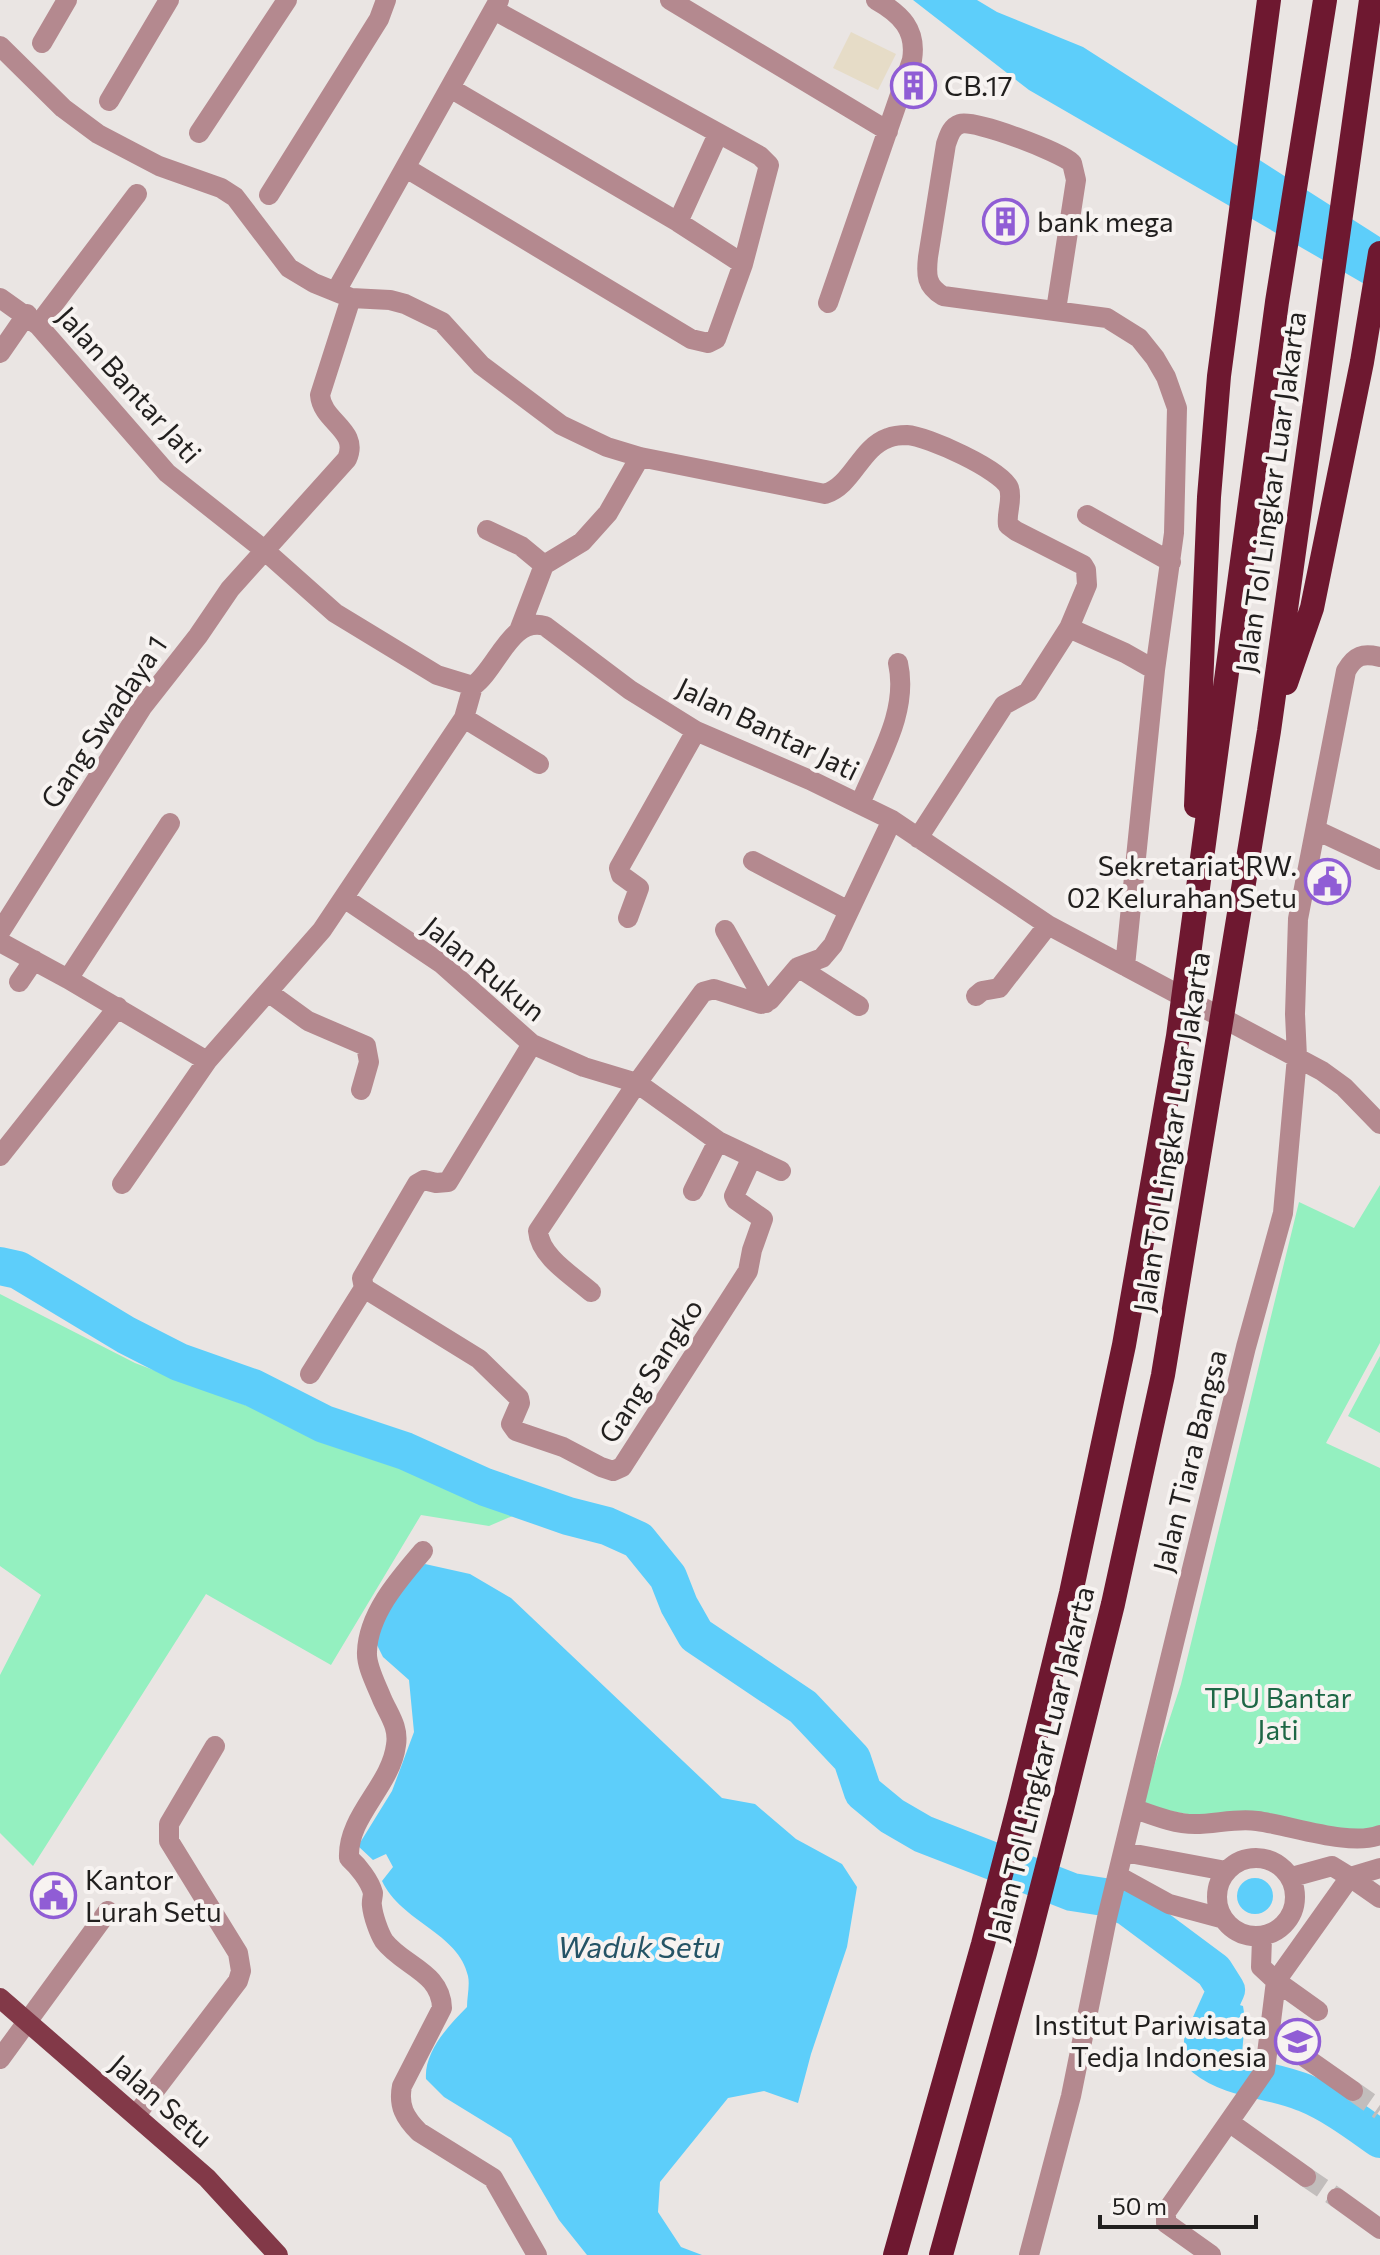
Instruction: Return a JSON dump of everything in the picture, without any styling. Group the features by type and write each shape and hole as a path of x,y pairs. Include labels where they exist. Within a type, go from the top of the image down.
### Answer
{"highway":[{"path":"1189,957 1209,497 1219,376 1269,0"},
{"name":"Jalan Tol Lingkar Luar Jakarta","path":"895,2255 1020,1801 1071,1593 1124,1345 1176,1051 1277,302 1325,0"},
{"name":"Jalan Tol Lingkar Luar Jakarta","path":"941,2255 1062,1809 1113,1604 1163,1375 1269,731 1371,0"},
{"path":"1269,731 1312,608 1362,362 1380,253"}],"main road":[{"name":"Jalan Setu","path":"0,1998 207,2178 278,2255"}],"street":[{"path":"42,43 67,0"},
{"path":"109,101 169,0"},
{"path":"199,133 287,0"},
{"path":"269,195 379,19 386,0"},
{"path":"670,0 888,131"},
{"path":"828,303 914,46 913,35 907,25 897,13 876,0"},
{"path":"346,291 406,168 497,5 760,156 769,165 743,264 716,339 708,343 691,339 406,168"},
{"path":"0,46 63,108 98,134 159,166 221,188 235,197 289,268 314,283 405,304 442,322 481,365 544,414 584,438 640,457 825,494 840,487 864,456 888,438 908,435 957,454 1002,479 1010,492 1007,520 1012,529 1077,561 1086,570 1084,593 1069,628 1028,692 1004,705 918,838"},
{"path":"450,88 678,222 743,264"},
{"path":"1056,310 1076,180 1072,163 1059,154 1006,133 967,123 959,124 950,134 943,159 928,257 926,276 929,284 943,296 958,299 1107,318 1139,338 1166,377 1177,408 1174,533 1155,670 1132,970"},
{"path":"678,222 718,134"},
{"path":"0,353 33,319 137,194"},
{"name":"Gang Swadaya 1","path":"0,932 143,706 230,589 312,494 340,469 350,453 348,436 326,414 320,395 346,291"},
{"name":"Jalan Bantar Jati","path":"0,298 33,319 167,473 263,549 335,613 437,675 473,686"},
{"path":"122,1184 207,1061 307,949 344,898 464,718 473,686 520,628 544,565 582,542 614,504 640,457"},
{"path":"1087,515 1171,562"},
{"path":"487,530 521,546 544,565"},
{"name":"Jalan Bantar Jati","path":"520,628 537,624 553,630 630,690 696,731 892,820 1048,925 1333,1078 1380,1124"},
{"path":"1069,628 1155,670"},
{"name":"Jalan Tiara Bangsa","path":"1029,2255 1071,2096 1107,1918 1246,1347 1283,1213 1297,1057 1298,919 1346,671 1358,656 1367,654 1380,657"},
{"path":"860,804 896,719 901,687 898,663"},
{"path":"464,718 539,764"},
{"path":"628,918 639,888 621,875 619,868 696,731"},
{"path":"591,1292 546,1252 538,1231 637,1083 706,990 714,989 756,1004 766,1003 798,967 828,953 892,820"},
{"path":"68,979 170,823"},
{"path":"1316,830 1380,860"},
{"path":"753,861 849,911"},
{"name":"Jalan Rukun","path":"344,898 442,964 532,1044 584,1067 637,1083 718,1141 781,1171"},
{"path":"976,996 982,991 999,988 1048,925"},
{"path":"725,930 766,1003"},
{"path":"0,942 118,1007 207,1061"},
{"path":"19,982 34,960"},
{"path":"798,967 859,1006"},
{"path":"268,992 308,1021 366,1046 369,1062 361,1090"},
{"path":"0,1156 118,1007"},
{"path":"310,1374 364,1288 364,1272 417,1184 424,1180 448,1182 532,1044"},
{"path":"693,1191 718,1141"},
{"name":"Gang Sangko","path":"364,1288 479,1359 519,1398 520,1403 511,1424 516,1431 563,1447 601,1467 619,1470 748,1271 763,1219 734,1196 752,1157"},
{"path":"423,1551 393,1586 370,1633 366,1655 384,1703 395,1722 396,1747 382,1782 350,1837 349,1858 373,1892 372,1906 382,1938 397,1955 423,1971 442,1993 442,2008 402,2086 402,2110 408,2122 419,2132 493,2178 537,2255"},
{"path":"136,2115 228,1995 241,1971 238,1953 167,1833 169,1824 215,1746"},
{"path":"1135,1809 1169,1820 1195,1824 1249,1820 1345,1837 1380,1835"},
{"path":"1124,1852 1226,1871"},
{"path":"1117,1881 1169,1904 1221,1918 1239,1934 1262,1938 1285,1926 1297,1903 1292,1877 1273,1860 1247,1858 1226,1871 1216,1894 1221,1918"},
{"path":"1292,1877 1332,1866 1380,1898"},
{"path":"1211,2255 1166,2223 1166,2212 1265,2070 1276,1981 1350,1877 1380,1868"},
{"path":"0,2059 108,1911"},
{"path":"1262,1938 1261,1967 1318,2011"},
{"path":"1269,2032 1353,2091"},
{"path":"1229,2122 1306,2177"},
{"path":"1337,2198 1380,2229"}],"shaded area":[{"path":"851,32 896,54 878,90 833,68"}],"green space":[{"name":"TPU Bantar Jati","path":"1380,1185 1380,1343 1326,1443 1380,1468 1380,1826 1363,1833 1205,1817 1141,1806 1181,1684 1299,1202 1354,1228"},
{"path":"0,1294 135,1363 515,1515 489,1526 421,1515 331,1665 206,1594 33,1866 0,1833 0,1675 41,1595 0,1566"},
{"path":"1380,1356 1380,1433 1348,1416"}],"water":[{"path":"913,0 977,0 997,12 1083,47 1380,237 1380,293 1029,90"},
{"name":"Waduk Setu","path":"425,1564 470,1574 511,1598 722,1798 755,1804 796,1839 842,1864 857,1887 847,1947 798,2103 764,2091 728,2098 660,2182 658,2212 681,2247 702,2255 587,2255 559,2220 511,2138 444,2097 426,2079 433,2049 467,2007 468,1976 453,1949 391,1895 382,1881 393,1867 386,1854 373,1860 358,1846 392,1791 414,1732 409,1680 383,1657 374,1639 396,1592"},
{"path":"1255,1878 1268,1883 1273,1896 1268,1909 1255,1914 1242,1909 1237,1896 1242,1883"},
{"path":"1233,2003 1243,2006 1242,2054 1218,2048"}],"waterway":[{"path":"0,1266 18,1270 126,1335 179,1362 253,1388 324,1424 405,1451 485,1487 607,1526 638,1540 668,1577 696,1635 803,1707 852,1759 863,1792 892,1816 923,1834 1072,1892 1104,1897 1128,1907 1214,1971 1226,1990 1203,2041 1205,2058 1228,2071 1315,2097 1380,2139"}],"tunnel":[{"path":"1353,2091 1380,2110"},
{"path":"1306,2177 1337,2198"}],"place":[{"name":"CB.17","path":"913,86"},
{"name":"bank mega","path":"1006,222"},
{"name":"Sekretariat RW. 02 Kelurahan Setu","path":"1328,882"},
{"name":"Kantor Lurah Setu","path":"54,1896"},
{"name":"Institut Pariwisata Tedja Indonesia","path":"1298,2041"}]}
